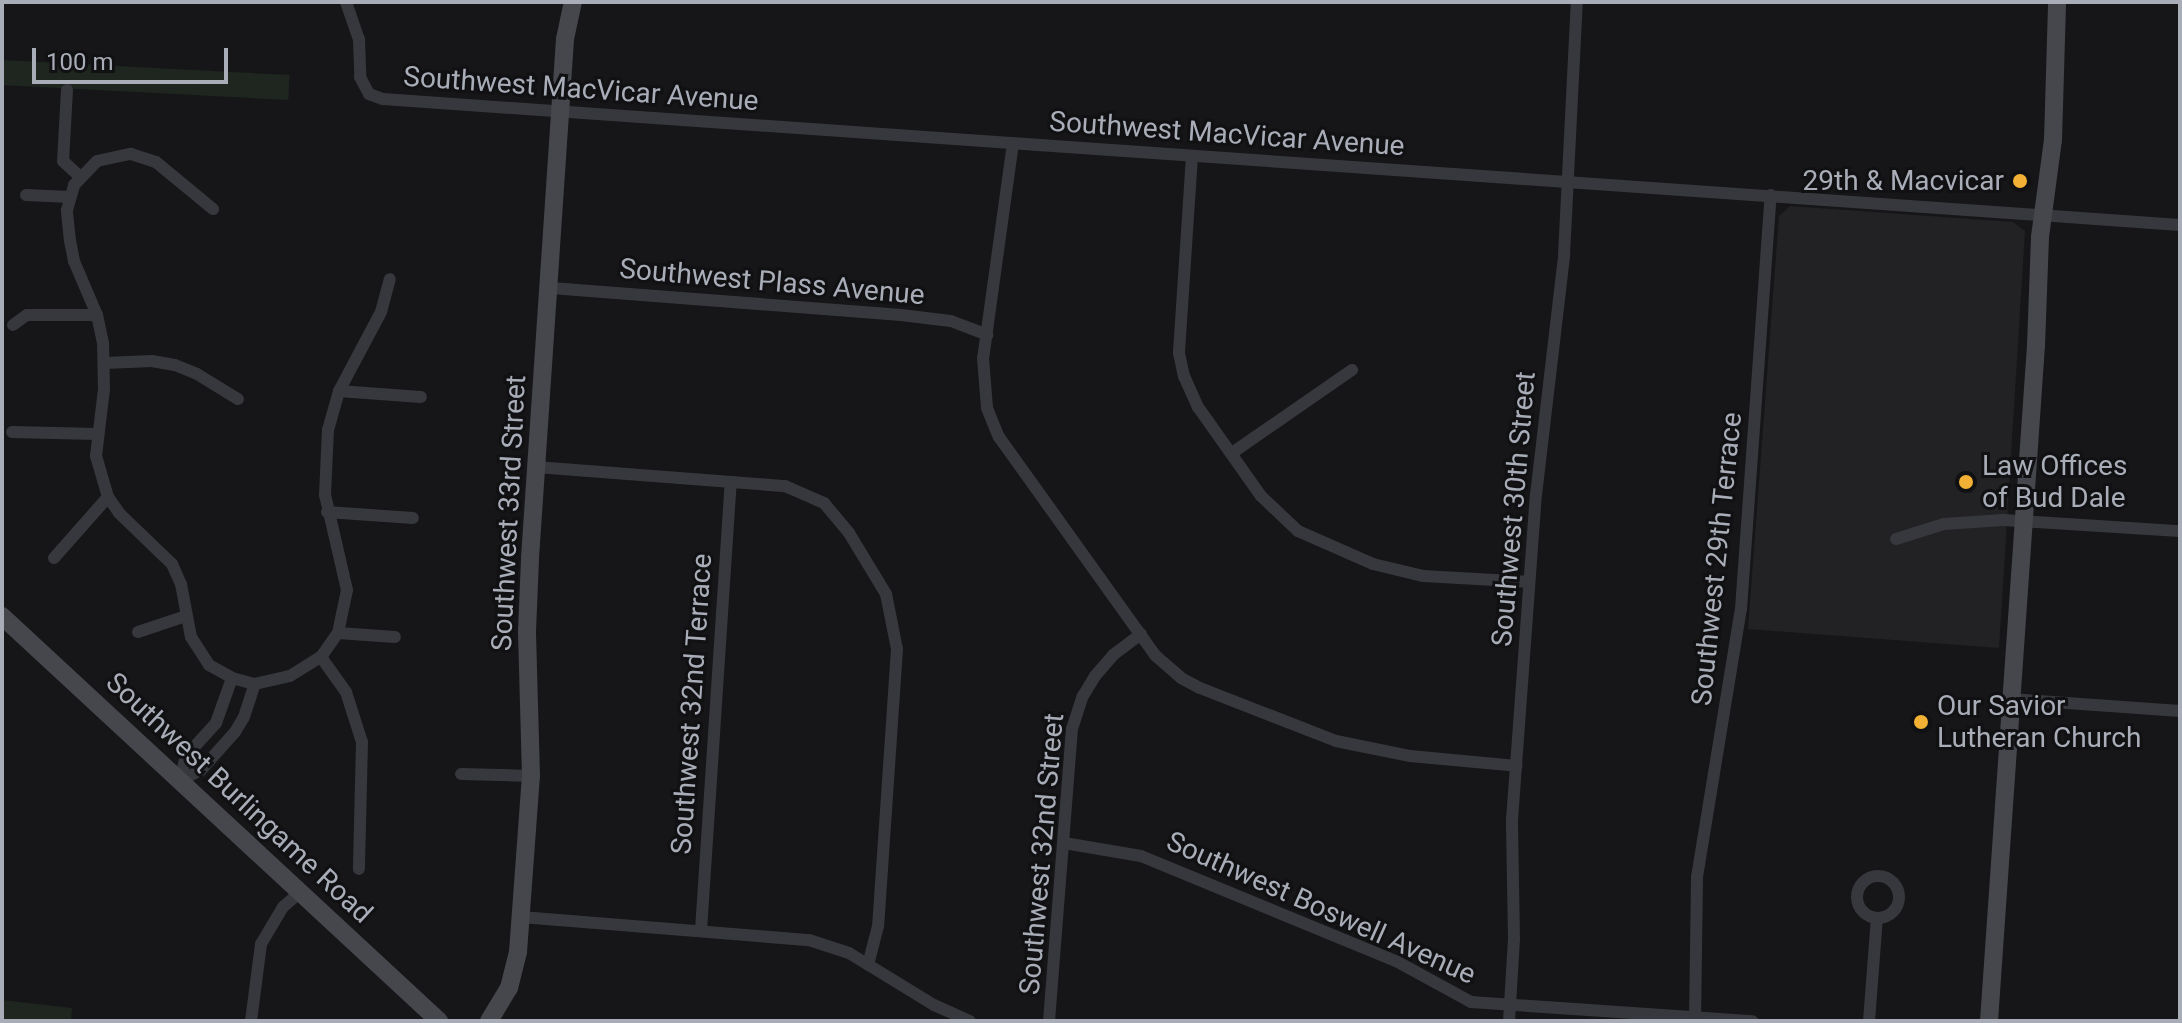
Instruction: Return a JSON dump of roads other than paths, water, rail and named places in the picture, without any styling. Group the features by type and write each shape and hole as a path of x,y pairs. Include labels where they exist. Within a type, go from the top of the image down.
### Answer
{"main road":[{"name":"Southwest 33rd Street","path":"489,1021 512,979 521,917 531,776 527,631 536,467 551,288 565,39 573,2"},
{"path":"1989,1021 2024,522 2038,265 2053,140 2057,2"},
{"name":"Southwest Burlingame Road","path":"2,616 439,1021"}],"street":[{"name":"Southwest MacVicar Avenue","path":"346,2 359,39 360,77 369,94 383,99 2180,225"},
{"name":"Southwest 30th Street","path":"1509,1021 1514,939 1511,848 1529,582 1570,180 1577,2"},
{"path":"67,90 63,161 80,177"},
{"path":"1013,143 987,335 983,383 987,408 999,437 1156,656 1181,678 1313,732 1398,754 1517,766"},
{"path":"213,209 161,165 145,157 122,154 105,158 80,177 67,210 74,261 97,315 105,363 97,434 99,476 108,497 172,564 181,584 191,637 201,655 232,678 255,684 290,676 321,657 338,633 347,590 327,512 325,462 339,391 381,312 390,279"},
{"path":"1192,156 1179,353 1184,376 1198,407 1276,512 1323,544 1373,564 1423,576 1529,582"},
{"path":"26,195 70,197"},
{"name":"Southwest 29th Terrace","path":"1695,1019 1697,877 1741,609 1771,195"},
{"name":"Southwest Plass Avenue","path":"551,288 901,315 951,321 987,335"},
{"path":"13,325 27,315 97,315"},
{"path":"105,363 152,361 175,365 205,378 238,399"},
{"path":"1232,453 1352,370"},
{"path":"339,391 421,397"},
{"path":"12,432 97,434"},
{"path":"536,467 785,486 824,503 836,515 874,572 890,608 897,649 878,926 868,965"},
{"name":"Southwest 32nd Terrace","path":"701,930 731,482"},
{"path":"54,558 108,497"},
{"path":"327,512 413,518"},
{"path":"1896,539 1957,522 2024,522 2180,531"},
{"path":"138,632 186,616"},
{"path":"338,633 395,637"},
{"name":"Southwest 32nd Street","path":"1049,1021 1076,713 1095,676 1113,655 1141,634"},
{"path":"321,657 346,692 362,742 359,869"},
{"path":"180,781 186,756 216,723 232,678"},
{"path":"180,781 201,770 235,732 244,717 255,684"},
{"path":"2011,699 2180,711"},
{"path":"461,774 531,776"},
{"name":"Southwest Boswell Avenue","path":"1064,843 1141,856 1396,961 1461,998 1510,1005 1752,1021"},
{"path":"251,1021 261,944 283,907 300,892"},
{"path":"521,917 809,940 833,946 934,1005 970,1021"},
{"path":"1869,1021 1877,918"}],"place":[{"name":"29th & Macvicar","path":"2020,181"},
{"name":"Law Offices of Bud Dale","path":"1966,482"},
{"name":"Our Savior Lutheran Church","path":"1921,722"}]}
